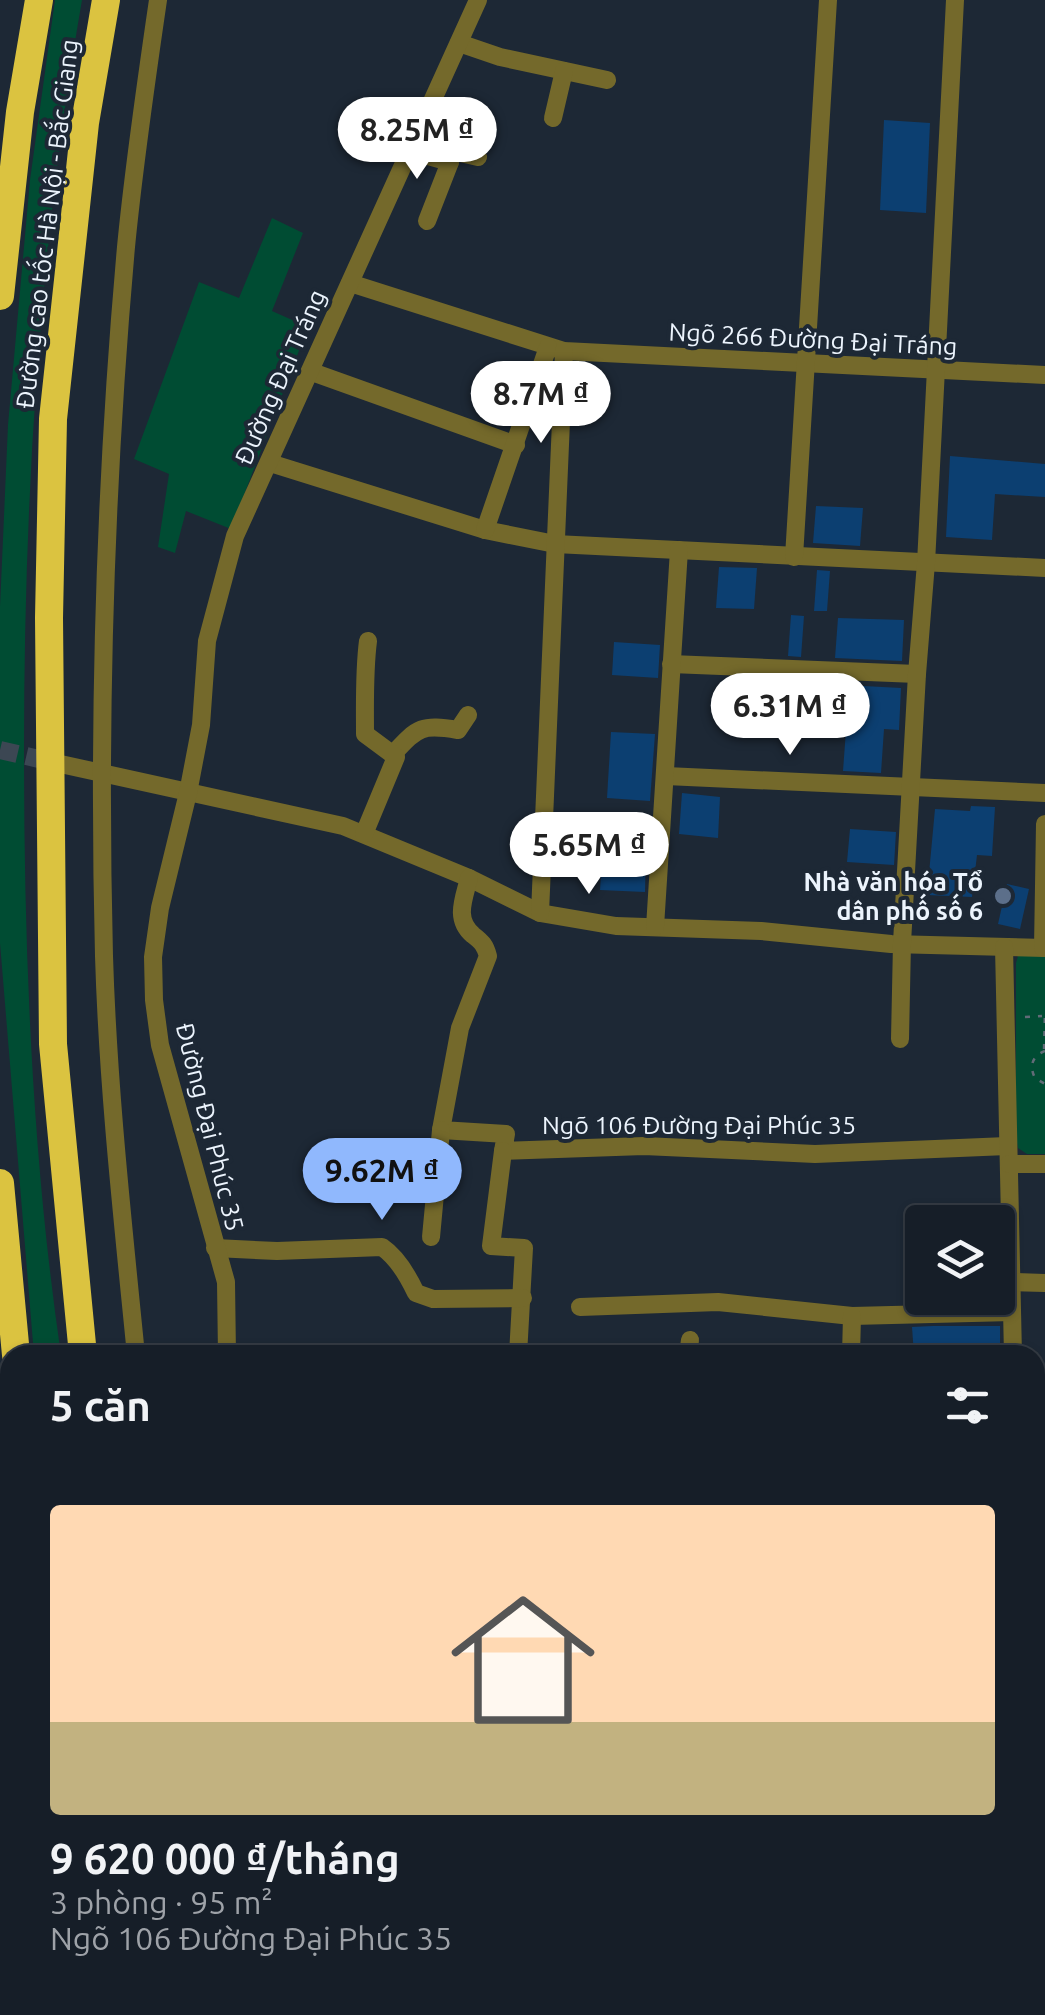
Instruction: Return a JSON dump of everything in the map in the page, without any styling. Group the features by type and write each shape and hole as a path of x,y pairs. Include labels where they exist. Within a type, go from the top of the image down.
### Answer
{"highway":[{"name":"Đường cao tốc Hà Nội - Bắc Giang","path":"0,296 20,112 39,0"},
{"name":"Đường cao tốc Hà Nội - Bắc Giang","path":"82,1345 53,1044 49,618 53,419 85,123 106,0"},
{"path":"0,1183 15,1345"}],"street":[{"path":"135,1345 104,960 102,773 110,471 126,245 158,0"},
{"name":"Đường Đại Tráng","path":"188,793 201,726 208,641 236,536 478,0"},
{"path":"794,557 828,0"},
{"path":"900,1039 902,943 955,0"},
{"path":"459,43 500,57 608,80"},
{"path":"553,118 564,72"},
{"path":"427,221 452,150 478,156"},
{"path":"410,151 450,162"},
{"name":"Ngõ 266 Đường Đại Tráng","path":"350,283 556,349 808,366 1045,375"},
{"path":"486,530 556,349"},
{"path":"540,913 554,544 556,349"},
{"path":"312,372 516,445"},
{"path":"270,463 486,530 554,544 1045,568"},
{"path":"655,927 679,550"},
{"path":"364,834 396,761 394,753 365,734 364,670 368,641"},
{"path":"671,664 917,674"},
{"path":"394,753 411,734 427,725 458,730 468,714"},
{"path":"56,764 364,834 540,913 616,926 1044,948 1045,824"},
{"path":"666,776 1045,794"},
{"name":"Đường Đại Phúc 35","path":"188,793 160,908 154,1000 160,1045 226,1282 227,1345"},
{"path":"430,1236 441,1130 460,1028 488,956 481,941 460,918 469,878"},
{"path":"1004,948 1010,1205"},
{"name":"Ngõ 106 Đường Đại Phúc 35","path":"441,1130 506,1134 503,1151 644,1146 814,1154 1008,1155 1045,1164"},
{"path":"503,1151 491,1246 524,1248 519,1345"},
{"path":"214,1248 278,1252 382,1247 409,1278 416,1294 433,1299 523,1298"},
{"path":"1015,1282 1045,1283"},
{"path":"580,1306 718,1302 852,1316 905,1315"},
{"path":"1012,1315 1013,1345"},
{"path":"851,1345 852,1316"}],"path":[{"path":"1016,1017 1044,1014 1044,1051 1034,1058 1032,1070 1035,1078 1045,1084"}],"green space":[{"path":"55,0 82,0 45,281 31,469 25,658 28,979 43,1205 60,1345 33,1345 0,943 0,607 8,425 30,180"},
{"path":"272,218 303,233 272,311 308,327 231,529 186,511 175,553 158,547 169,474 134,459 199,282 239,298"},
{"path":"1045,954 1045,1154 1027,1154 1018,1148 1016,1137 1016,963 1018,956"}],"building":[{"path":"884,120 930,123 926,213 880,210"},
{"path":"950,456 1045,464 1045,497 995,494 992,540 946,537"},
{"path":"816,506 863,508 860,546 813,543"},
{"path":"719,567 757,568 754,609 716,608"},
{"path":"817,570 830,571 827,611 814,611"},
{"path":"791,615 804,616 801,657 788,656"},
{"path":"838,618 904,620 902,661 835,658"},
{"path":"614,642 660,645 658,678 612,675"},
{"path":"723,681 751,683 749,723 720,722"},
{"path":"812,686 901,688 899,730 884,729 881,773 843,771 846,730 809,727"},
{"path":"611,732 655,734 650,801 607,798"},
{"path":"682,793 720,797 718,838 679,834"},
{"path":"971,806 995,807 992,856 977,855 972,897 927,895 935,809 970,811"},
{"path":"850,829 896,832 894,865 847,862"},
{"path":"603,843 646,846 645,892 600,890"},
{"path":"1007,884 1029,889 1020,929 998,924"},
{"path":"1000,1326 1000,1345 913,1345 912,1327"}],"tunnel":[{"path":"0,750 56,763"}],"place":[{"name":"Nhà văn hóa Tổ dân phố số 6","path":"1003,896"}]}
